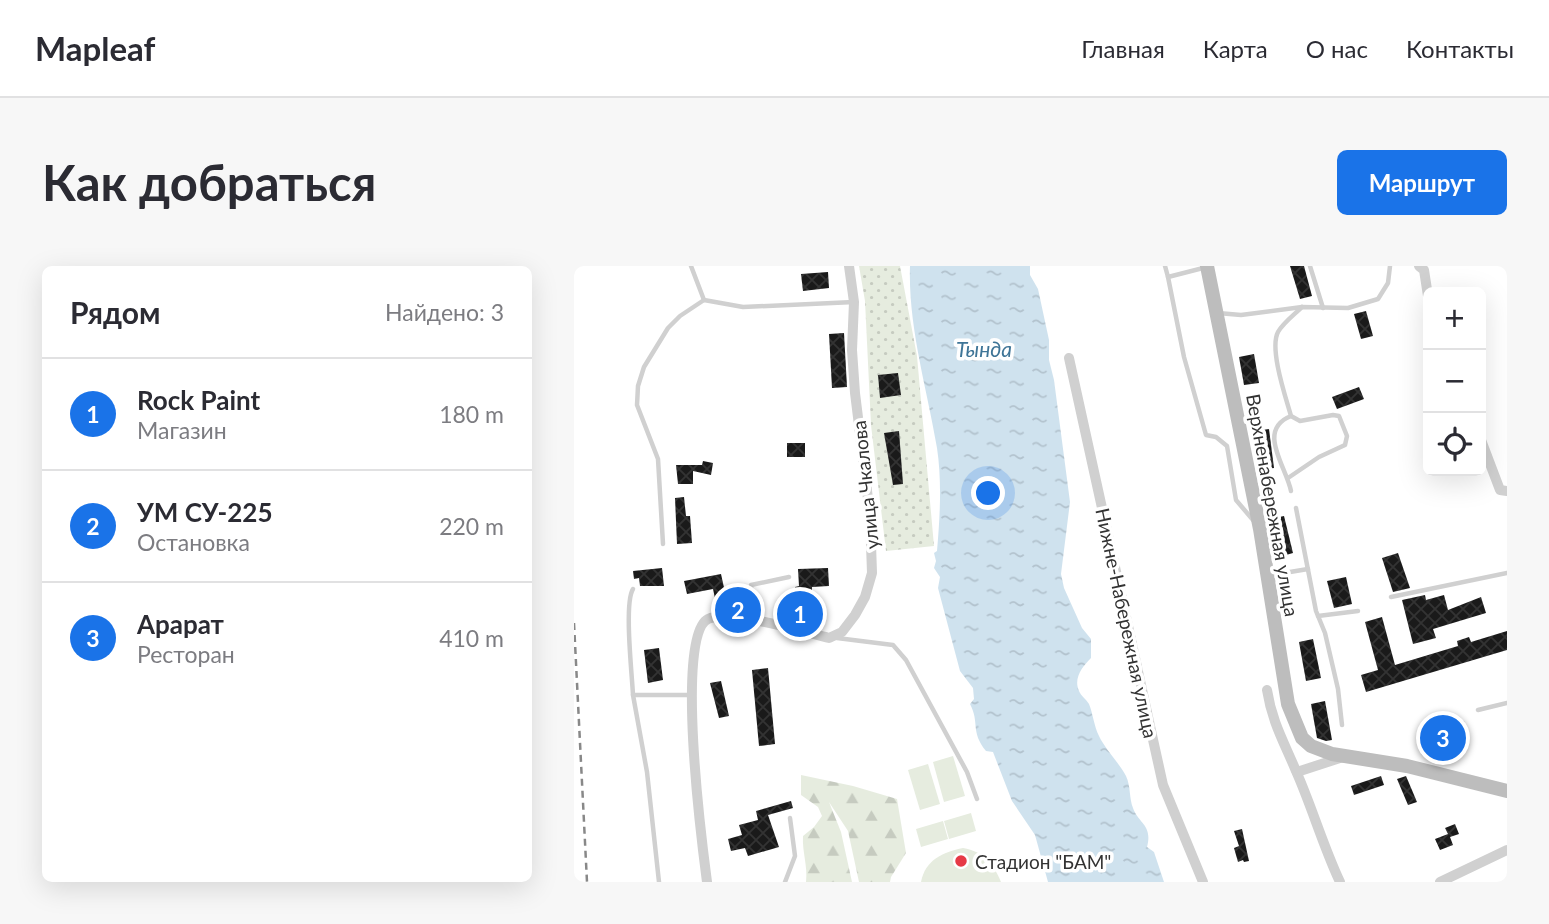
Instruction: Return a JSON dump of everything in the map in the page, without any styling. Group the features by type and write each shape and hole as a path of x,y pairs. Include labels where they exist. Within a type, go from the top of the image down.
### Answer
{"street":[{"name":"улица Чкалова","path":"829,638 842,632 855,615 865,597 872,573 870,515 852,349 855,302 849,266"},
{"name":"Верхненабережная улица","path":"1207,266 1260,528 1288,704 1302,738 1311,746 1332,754 1348,756"},
{"path":"1423,268 1426,287"},
{"name":"Нижне-Набережная улица","path":"1069,358 1157,760 1172,810 1203,882"},
{"path":"1486,453 1500,490 1507,491"},
{"path":"707,882 693,756 692,695 696,642 701,625 706,619 716,616 752,620 829,638"},
{"path":"1266,690 1275,727 1297,772 1323,845 1340,882"},
{"path":"1297,772 1348,756 1407,766 1507,791"},
{"path":"1440,882 1507,850"}],"lane":[{"path":"691,266 705,300"},
{"path":"1165,266 1184,357 1206,435 1216,437 1227,446 1237,500 1260,528"},
{"path":"1168,277 1207,266"},
{"path":"1310,266 1323,308"},
{"path":"1217,313 1241,315 1302,307 1348,308 1378,299 1388,282 1390,266"},
{"path":"663,544 659,459 637,405 638,386 644,367 668,328 680,316 705,300 743,307 855,302"},
{"path":"1288,478 1319,457 1345,446 1347,436 1339,416 1300,421 1291,416 1280,378 1276,342 1278,331 1302,307"},
{"path":"1291,416 1280,420 1274,436 1278,459 1288,478 1291,491"},
{"path":"1296,508 1318,616 1325,633 1338,689 1342,725"},
{"path":"1267,576 1308,569"},
{"path":"1391,597 1507,573"},
{"path":"752,620 751,585 789,577"},
{"path":"633,589 630,592 629,610 633,695 647,772 659,882"},
{"path":"1318,616 1358,611"},
{"path":"829,638 893,645 906,660 967,772 977,799"},
{"path":"633,695 692,695"},
{"path":"1478,710 1507,703"},
{"path":"785,882 795,856 790,818"}],"green space":[{"path":"859,266 900,266 917,356 934,546 886,551 871,425 865,301"},
{"path":"953,756 965,796 944,802 933,762"},
{"path":"928,764 940,804 920,810 908,770"},
{"path":"801,775 897,799 906,853 890,882 859,882 848,831 829,802 841,832 852,882 806,882 803,836 822,816 818,807 801,795"},
{"path":"971,813 976,831 949,839 944,821"},
{"path":"943,821 948,839 921,847 916,829"},
{"name":"Стадион \"БАМ\"","path":"963,848 977,852 987,859 1001,882 921,882 926,868 936,858"}],"water":[{"name":"Тында","path":"910,266 1030,266 1030,275 1038,289 1049,340 1049,360 1070,502 1061,574 1064,588 1082,628 1091,639 1091,658 1080,673 1077,686 1089,704 1102,741 1126,776 1133,808 1147,829 1147,847 1154,852 1164,882 1048,882 1035,835 1012,801 993,752 986,751 978,738 970,704 974,699 973,688 960,671 938,588 940,577 934,568 940,512 939,461 915,335"}],"building":[{"path":"1290,266 1304,266 1312,296 1300,299"},
{"path":"828,272 829,288 803,291 801,274"},
{"path":"1366,311 1373,336 1361,339 1354,314"},
{"path":"844,333 847,387 832,388 829,334"},
{"path":"1254,354 1259,383 1244,385 1239,357"},
{"path":"898,373 901,395 880,398 878,375"},
{"path":"1359,387 1364,399 1337,409 1332,397"},
{"path":"1269,429 1274,468 1261,470 1255,431"},
{"path":"899,431 903,484 893,485 884,433"},
{"path":"787,443 805,443 805,457 787,457"},
{"path":"703,461 713,463 711,475 693,471 693,484 678,484 676,465 702,465"},
{"path":"684,497 686,516 690,516 692,543 677,544 675,498"},
{"path":"1284,516 1293,553 1279,557 1270,519"},
{"path":"1398,553 1410,588 1393,592 1382,558"},
{"path":"662,568 664,586 640,586 639,578 634,579 633,571"},
{"path":"828,568 829,586 812,587 812,618 782,615 782,599 795,598 795,587 799,586 798,569"},
{"path":"721,574 727,601 716,603 713,589 687,594 684,581"},
{"path":"1346,577 1352,604 1334,608 1327,581"},
{"path":"1425,595 1426,600 1444,595 1448,610 1481,597 1486,613 1433,629 1436,638 1413,644 1402,600"},
{"path":"1382,617 1395,665 1458,646 1457,641 1469,637 1471,642 1507,631 1507,650 1366,692 1361,675 1378,670 1365,622"},
{"path":"1313,639 1321,678 1306,681 1299,642"},
{"path":"659,648 663,680 648,683 644,650"},
{"path":"768,668 775,744 759,746 752,670"},
{"path":"721,681 729,716 719,718 710,683"},
{"path":"1325,701 1332,740 1326,741 1317,738 1311,704"},
{"path":"1464,721 1467,750 1422,755 1419,726"},
{"path":"1381,776 1384,785 1354,795 1351,786"},
{"path":"1406,776 1417,802 1408,805 1397,779"},
{"path":"791,801 793,808 768,815 779,847 748,856 745,848 731,851 728,839 742,835 739,825 758,820 756,811"},
{"path":"1455,824 1459,834 1450,837 1453,845 1440,850 1435,839 1448,834 1445,828"},
{"path":"1242,829 1249,861 1238,862 1234,848 1239,846 1234,831"}],"railway":[{"path":"574,623 587,882"}],"place":[{"name":"УМ СУ-225","path":"738,610"},
{"name":"Rock Paint","path":"800,614"},
{"name":"Арарат","path":"1443,738"},
{"name":"Стадион \"БАМ\"","path":"961,861"}]}
